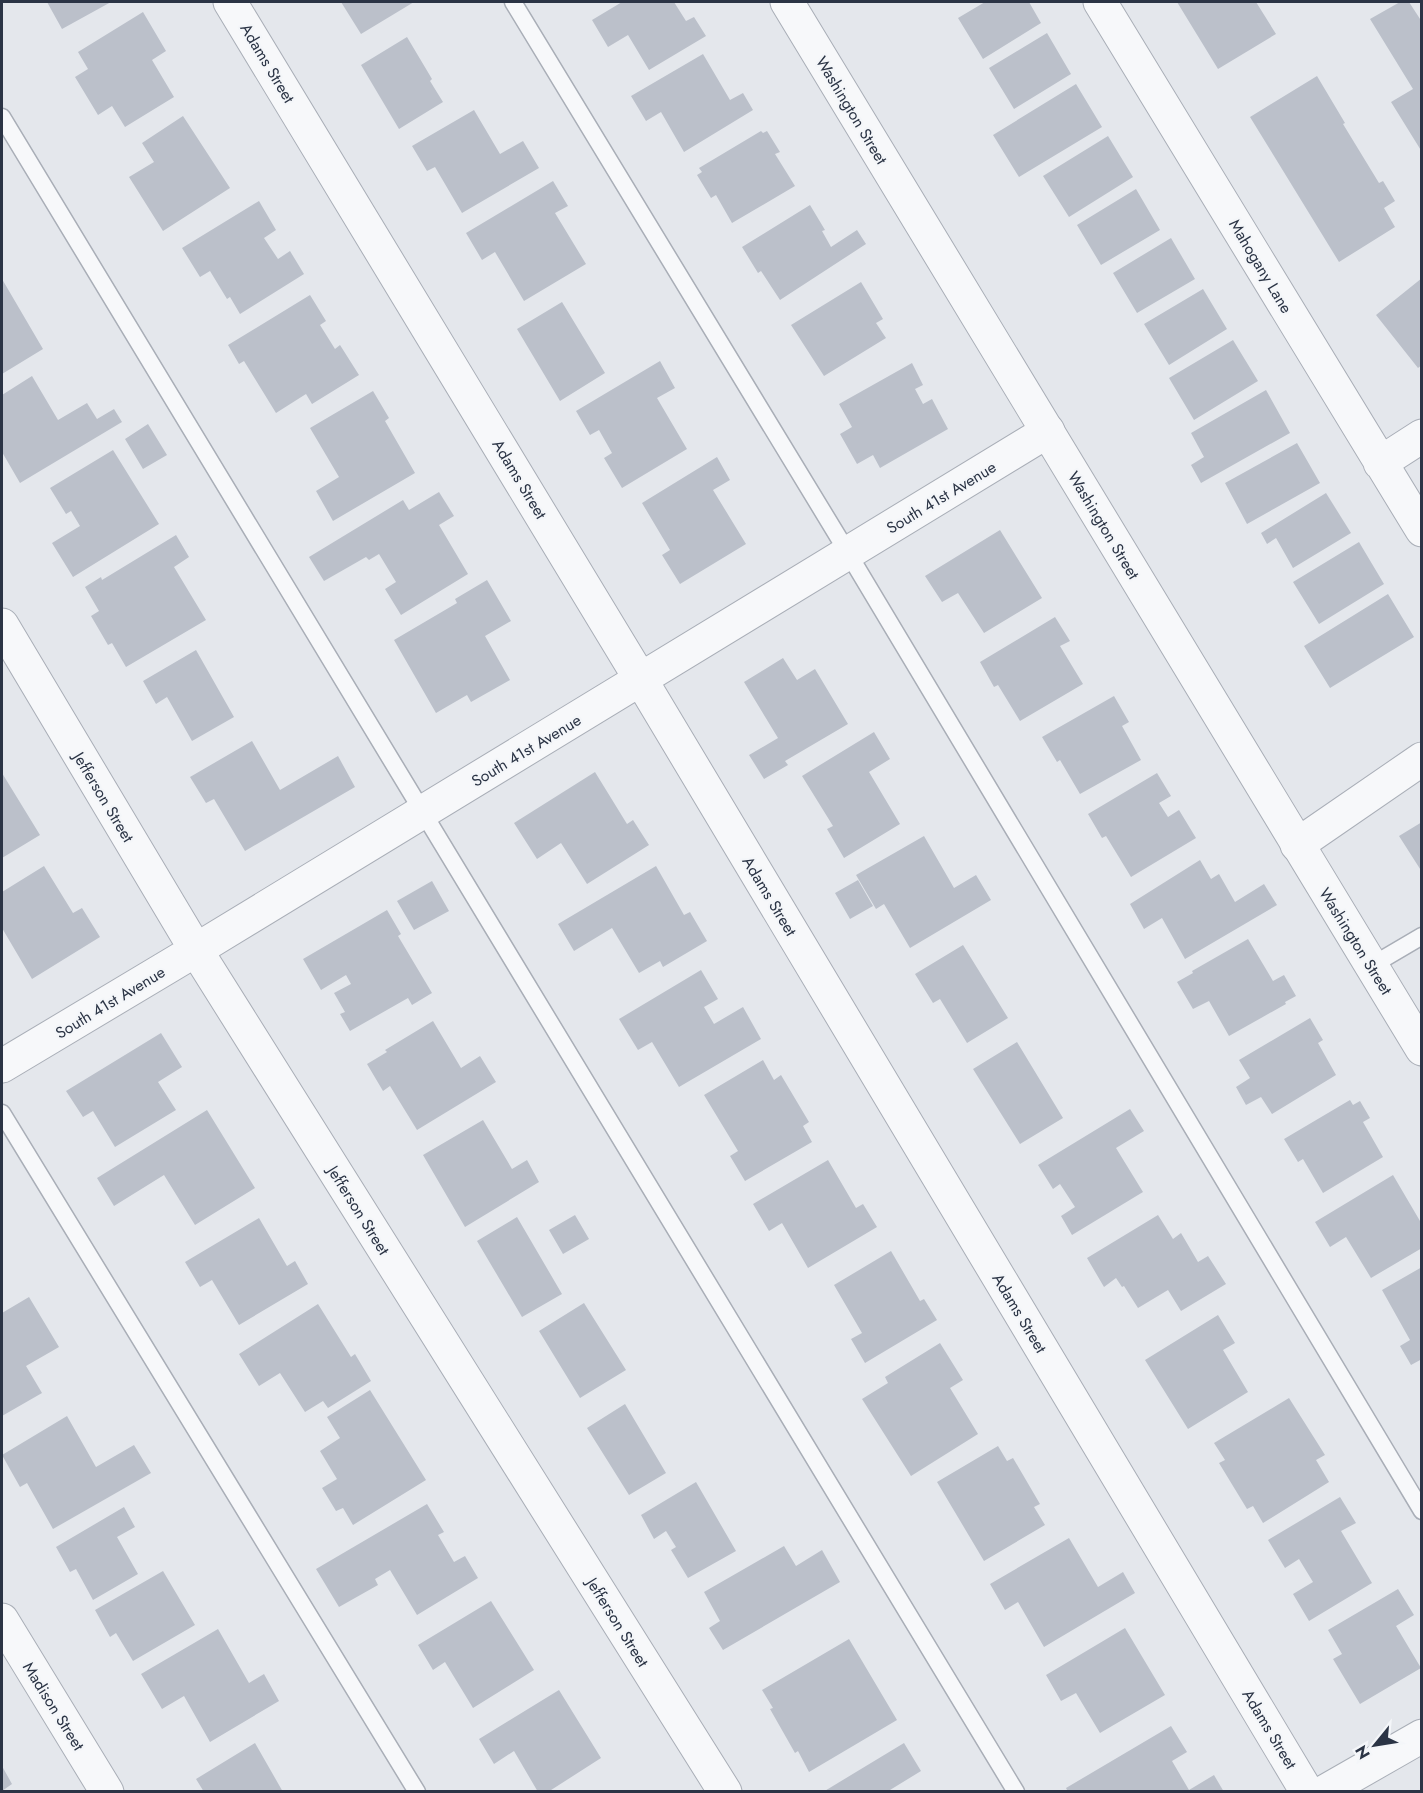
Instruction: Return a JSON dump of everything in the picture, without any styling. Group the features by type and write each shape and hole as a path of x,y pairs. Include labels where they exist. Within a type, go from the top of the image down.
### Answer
{"street":[{"name":"Adams Street","path":"230,2 641,680 1307,1791"},
{"name":"Washington Street","path":"787,2 1422,1049"},
{"name":"Mahogany Lane","path":"1100,2 1422,530"},
{"name":"South 41st Avenue","path":"2,1066 424,812 1048,431"},
{"path":"1380,463 1422,436"},
{"name":"Jefferson Street","path":"2,625 196,950 725,1791"},
{"path":"1297,845 1422,759"},
{"name":"Madison Street","path":"2,1620 107,1791"},
{"path":"1324,1791 1422,1736"}],"lane":[{"path":"513,2 848,553 1422,1511"},
{"path":"2,117 1016,1791"},
{"path":"1371,966 1422,936"},
{"path":"2,1113 417,1791"}],"building":[{"path":"47,2 111,2 62,29"},
{"path":"341,2 414,2 361,34"},
{"path":"622,2 674,2 686,21 694,17 706,36 649,70 628,35 608,47 592,20"},
{"path":"985,2 1029,2 1041,23 983,59 958,18"},
{"path":"1177,2 1256,2 1276,34 1218,69"},
{"path":"1400,2 1409,2 1422,22 1422,152 1391,102 1413,89 1370,19"},
{"path":"143,12 166,51 152,60 174,97 125,127 112,106 98,115 75,77 88,69 78,52"},
{"path":"1047,33 1071,74 1014,109 989,68"},
{"path":"407,37 443,102 399,129 361,65"},
{"path":"703,54 730,100 743,93 753,110 684,152 661,112 646,121 631,96"},
{"path":"1317,76 1379,183 1383,181 1395,201 1384,208 1395,227 1339,262 1250,117"},
{"path":"1076,84 1102,127 1019,177 993,135"},
{"path":"474,110 500,154 523,141 539,168 462,213 435,167 427,171 412,146"},
{"path":"183,116 230,188 163,231 129,177 154,162 142,143"},
{"path":"761,131 763,133 767,131 780,152 775,154 795,186 732,223 716,195 711,198 697,175 702,172 699,168"},
{"path":"1108,136 1133,177 1069,217 1043,176"},
{"path":"553,181 568,206 555,213 586,264 524,301 495,252 482,260 466,233"},
{"path":"1136,189 1160,230 1101,265 1077,225"},
{"path":"259,201 276,230 264,238 278,259 290,251 304,274 240,314 230,297 227,299 210,271 200,277 182,248"},
{"path":"810,205 825,230 822,231 831,247 857,230 866,244 780,300 761,271 758,273 742,247"},
{"path":"1171,238 1195,279 1137,313 1113,273"},
{"path":"1422,278 1422,365 1418,368 1376,315"},
{"path":"2,279 43,349 2,374"},
{"path":"861,282 883,319 876,323 886,338 824,376 791,325"},
{"path":"1203,289 1227,329 1169,365 1144,324"},
{"path":"310,295 326,321 320,325 335,349 340,345 359,375 312,404 306,394 276,413 244,361 239,364 228,345"},
{"path":"562,302 605,373 560,401 517,329"},
{"path":"1233,340 1258,381 1194,420 1169,378"},
{"path":"660,361 675,388 657,398 687,449 622,488 604,458 612,453 599,430 590,435 576,411"},
{"path":"912,363 923,385 915,389 923,404 932,399 948,429 880,468 873,455 857,464 840,434 852,427 839,404"},
{"path":"32,376 58,420 87,403 97,419 114,409 122,422 20,483 2,452 2,395"},
{"path":"1266,390 1290,433 1201,483 1191,465 1204,457 1191,433"},
{"path":"373,391 389,418 385,421 415,473 333,521 316,491 339,477 310,428"},
{"path":"148,424 167,455 143,469 125,439"},
{"path":"1297,443 1320,483 1247,524 1225,483"},
{"path":"113,450 159,524 73,577 52,543 80,526 71,511 66,514 50,488"},
{"path":"717,457 730,480 713,490 746,544 680,584 662,555 670,550 642,503"},
{"path":"439,492 454,516 439,525 468,574 401,615 385,589 396,582 379,554 369,560 366,557 324,581 309,557 403,500 409,510"},
{"path":"1326,493 1351,533 1293,568 1276,538 1267,544 1261,533"},
{"path":"1000,530 1042,598 984,633 958,593 942,602 925,576"},
{"path":"176,535 189,557 174,567 206,620 126,667 112,643 108,645 91,616 99,611 85,587 101,577 102,580"},
{"path":"1359,542 1384,584 1319,624 1293,582"},
{"path":"487,580 511,621 485,636 510,680 471,702 467,695 436,713 394,640 457,603 455,599"},
{"path":"1388,594 1414,637 1330,688 1304,646"},
{"path":"1055,617 1070,641 1060,646 1083,684 1020,721 998,685 994,687 980,662"},
{"path":"196,650 234,717 192,741 167,697 156,704 143,681"},
{"path":"783,658 797,680 815,669 848,724 785,761 788,765 764,779 749,755 778,738 744,682"},
{"path":"1114,696 1129,722 1122,726 1141,760 1080,794 1060,760 1057,762 1042,737"},
{"path":"874,732 890,759 869,772 900,824 844,858 827,829 833,826 802,776"},
{"path":"252,741 280,790 338,756 355,787 245,851 214,799 206,803 190,777"},
{"path":"595,772 627,824 633,820 649,845 587,884 561,843 537,859 514,823"},
{"path":"2,773 40,835 2,858"},
{"path":"1157,773 1171,796 1159,803 1168,817 1179,810 1196,838 1131,877 1106,836 1102,838 1088,814"},
{"path":"1422,822 1422,872 1399,836"},
{"path":"924,836 954,888 976,875 991,900 910,948 884,904 876,909 856,875"},
{"path":"1200,860 1211,879 1219,874 1235,902 1264,884 1277,905 1185,959 1162,918 1144,929 1130,904"},
{"path":"44,866 73,913 82,908 100,937 32,979 2,928 2,892"},
{"path":"656,866 684,915 690,912 707,941 663,967 660,961 639,973 612,928 574,951 558,924"},
{"path":"858,880 873,906 850,919 835,893"},
{"path":"432,881 449,911 414,930 397,901"},
{"path":"387,910 401,934 398,936 432,993 412,1005 408,998 350,1031 340,1014 345,1012 334,993 351,984 346,975 321,990 303,959"},
{"path":"1248,939 1273,981 1284,975 1296,996 1229,1036 1209,1001 1193,1009 1177,982"},
{"path":"963,945 1008,1018 967,1043 940,999 933,1003 915,974"},
{"path":"701,970 718,999 704,1007 714,1024 743,1007 761,1039 679,1087 652,1042 638,1050 619,1019"},
{"path":"1310,1018 1323,1040 1318,1043 1336,1075 1272,1114 1261,1097 1246,1105 1236,1087 1250,1078 1239,1060"},
{"path":"433,1021 461,1068 480,1056 496,1082 417,1130 390,1086 383,1091 367,1064 387,1052 385,1050"},
{"path":"161,1033 182,1067 158,1082 176,1110 115,1147 93,1111 83,1117 66,1091"},
{"path":"1017,1042 1063,1118 1020,1144 973,1069"},
{"path":"763,1060 774,1080 781,1075 809,1122 803,1126 812,1142 745,1181 730,1156 738,1151 704,1095"},
{"path":"1350,1100 1353,1105 1360,1101 1370,1118 1363,1122 1383,1157 1323,1193 1303,1159 1298,1162 1284,1139"},
{"path":"1130,1109 1144,1131 1116,1148 1143,1192 1072,1235 1061,1216 1075,1207 1060,1184 1053,1189 1038,1165"},
{"path":"207,1110 255,1188 195,1225 164,1175 114,1206 97,1178"},
{"path":"483,1120 512,1169 527,1160 539,1182 465,1227 423,1155"},
{"path":"828,1160 856,1208 863,1204 877,1227 808,1268 782,1223 769,1231 753,1204"},
{"path":"1393,1175 1420,1221 1422,1220 1422,1248 1371,1278 1346,1237 1330,1247 1315,1222"},
{"path":"575,1215 589,1239 563,1254 549,1230"},
{"path":"1158,1215 1173,1239 1181,1233 1198,1262 1208,1256 1226,1284 1181,1311 1168,1290 1138,1308 1116,1278 1104,1287 1087,1258"},
{"path":"517,1217 562,1294 522,1317 477,1241"},
{"path":"259,1218 287,1266 295,1261 308,1284 239,1325 212,1280 200,1287 185,1262"},
{"path":"891,1251 920,1301 924,1299 937,1320 865,1363 851,1339 862,1333 834,1285"},
{"path":"1422,1267 1422,1359 1411,1365 1400,1346 1410,1340 1382,1290"},
{"path":"29,1297 59,1347 26,1366 42,1393 2,1416 2,1313"},
{"path":"584,1303 626,1370 580,1398 539,1331"},
{"path":"318,1304 351,1357 355,1354 371,1381 328,1408 323,1401 305,1412 280,1373 259,1386 239,1354"},
{"path":"1218,1315 1235,1343 1223,1350 1248,1392 1188,1429 1145,1360"},
{"path":"940,1343 963,1380 950,1388 978,1434 911,1476 862,1399 888,1383 885,1377"},
{"path":"370,1390 426,1480 353,1525 343,1508 336,1511 322,1488 337,1479 320,1451 340,1438 327,1417"},
{"path":"1289,1398 1325,1455 1316,1460 1329,1482 1263,1523 1253,1506 1247,1509 1219,1463 1225,1460 1214,1443"},
{"path":"625,1404 666,1473 629,1495 587,1428"},
{"path":"67,1416 96,1467 134,1445 151,1473 53,1529 27,1483 20,1487 2,1455"},
{"path":"998,1446 1007,1461 1013,1458 1040,1504 1034,1507 1045,1525 984,1561 937,1482"},
{"path":"696,1482 736,1551 688,1578 671,1550 676,1547 666,1531 654,1539 641,1515"},
{"path":"1340,1497 1356,1523 1341,1531 1372,1583 1309,1621 1293,1594 1313,1582 1299,1559 1285,1568 1268,1540"},
{"path":"427,1504 444,1532 438,1535 454,1562 465,1556 478,1578 417,1615 390,1570 375,1579 378,1585 339,1607 316,1569"},
{"path":"124,1507 135,1527 117,1537 138,1574 93,1600 76,1569 70,1572 56,1547"},
{"path":"1069,1538 1098,1587 1123,1572 1135,1593 1044,1647 1018,1602 1005,1610 990,1584"},
{"path":"784,1546 796,1566 822,1550 840,1582 723,1650 709,1628 720,1621 704,1592"},
{"path":"163,1571 195,1625 133,1661 116,1633 110,1637 95,1610"},
{"path":"1398,1589 1414,1615 1396,1626 1421,1668 1360,1704 1333,1659 1342,1654 1328,1630"},
{"path":"491,1601 534,1670 473,1708 445,1662 433,1670 418,1645"},
{"path":"1125,1628 1165,1695 1100,1733 1076,1693 1061,1701 1046,1675"},
{"path":"218,1629 249,1683 264,1674 279,1701 210,1742 184,1696 162,1709 141,1674"},
{"path":"849,1639 897,1720 809,1772 798,1751 795,1753 762,1690"},
{"path":"559,1690 601,1758 548,1792 538,1792 514,1751 494,1764 479,1739"},
{"path":"1171,1726 1187,1752 1172,1761 1189,1790 1214,1775 1224,1792 1068,1792 1066,1788"},
{"path":"255,1743 283,1792 204,1792 196,1779"},
{"path":"904,1743 921,1771 890,1790 891,1792 823,1792"},
{"path":"2,1766 12,1784 2,1791"}]}
